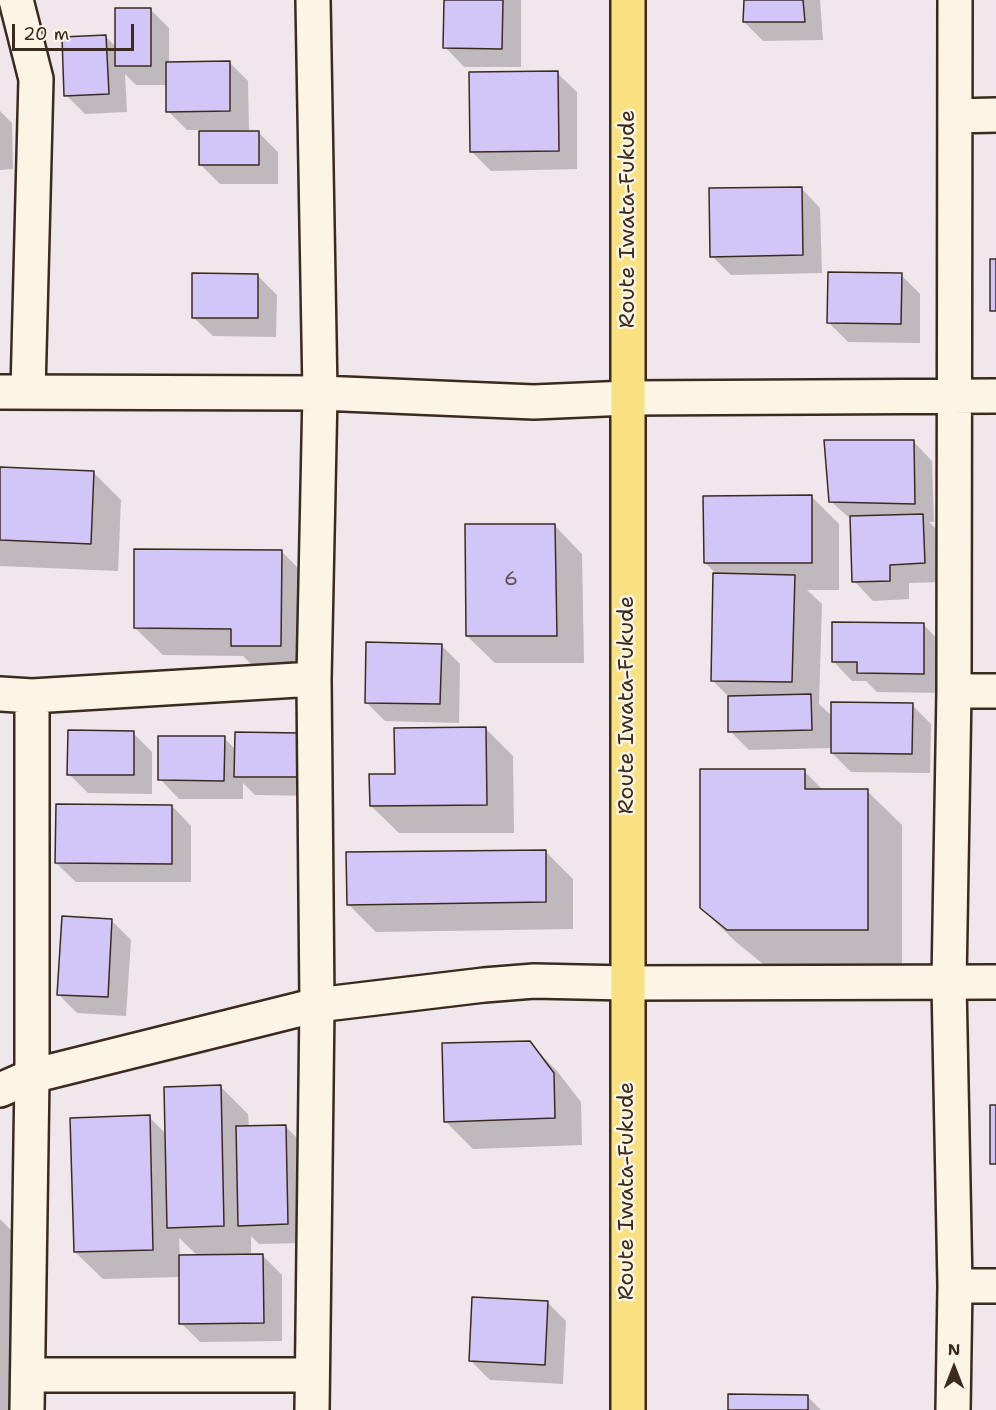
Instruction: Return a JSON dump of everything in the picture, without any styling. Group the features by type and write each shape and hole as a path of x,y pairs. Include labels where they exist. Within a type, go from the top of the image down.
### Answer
{"main road":[{"name":"Route Iwata-Fukude","path":"628,0 626,983 628,1410"}],"street":[{"path":"312,1410 317,1005 314,679 320,393 313,0"},
{"path":"953,1410 955,1286 949,983 954,691 955,0"},
{"path":"19,1 36,80 14,391 320,393 534,402 628,398 996,396"},
{"path":"955,116 996,115"},
{"path":"0,694 32,696 314,679"},
{"path":"954,691 996,692"},
{"path":"27,1410 32,1076 32,696"},
{"path":"0,1090 32,1076 317,1005 534,981 626,983 996,982"},
{"path":"955,1286 996,1286"},
{"path":"28,1374 312,1374"}],"building":[{"path":"444,0 503,0 502,49 443,48"},
{"path":"744,0 803,0 805,22 743,22"},
{"path":"115,8 151,8 151,66 115,66"},
{"path":"106,35 109,94 64,96 62,37"},
{"path":"230,61 230,111 166,112 166,62"},
{"path":"558,71 559,151 470,152 469,72"},
{"path":"199,131 259,131 259,165 199,165"},
{"path":"802,187 803,255 710,257 709,188"},
{"path":"990,259 996,259 996,311 990,311"},
{"path":"828,272 902,273 901,324 827,323"},
{"path":"192,273 258,274 258,318 192,318"},
{"path":"824,440 914,440 915,504 829,502"},
{"path":"0,467 94,471 91,544 0,540"},
{"path":"812,495 812,563 704,563 703,496"},
{"path":"923,514 925,563 890,565 890,581 852,582 850,516"},
{"path":"465,524 555,524 557,636 466,636"},
{"path":"134,549 282,550 281,646 231,646 231,629 134,628"},
{"path":"713,573 795,575 792,682 711,681"},
{"path":"832,622 924,623 924,674 857,673 857,662 832,662"},
{"path":"366,642 442,644 440,704 365,703"},
{"path":"811,694 812,730 728,732 728,696"},
{"path":"831,702 913,703 912,754 831,753"},
{"path":"486,727 487,805 370,806 369,774 395,774 394,728"},
{"path":"68,730 134,731 134,775 67,775"},
{"path":"235,732 301,733 301,777 234,777"},
{"path":"158,736 225,736 224,781 158,780"},
{"path":"700,769 805,769 805,789 868,789 868,930 727,930 700,908"},
{"path":"56,804 172,805 172,864 55,863"},
{"path":"546,850 546,902 347,905 346,852"},
{"path":"62,916 112,919 108,997 57,995"},
{"path":"530,1041 554,1073 555,1118 444,1122 442,1043"},
{"path":"221,1085 224,1226 167,1228 164,1087"},
{"path":"990,1105 996,1105 996,1164 990,1164"},
{"path":"150,1115 153,1250 74,1252 70,1118"},
{"path":"286,1125 288,1224 238,1226 236,1126"},
{"path":"263,1254 264,1323 179,1324 179,1255"},
{"path":"472,1297 548,1301 545,1365 469,1361"},
{"path":"728,1394 808,1395 808,1410 728,1410"}]}
